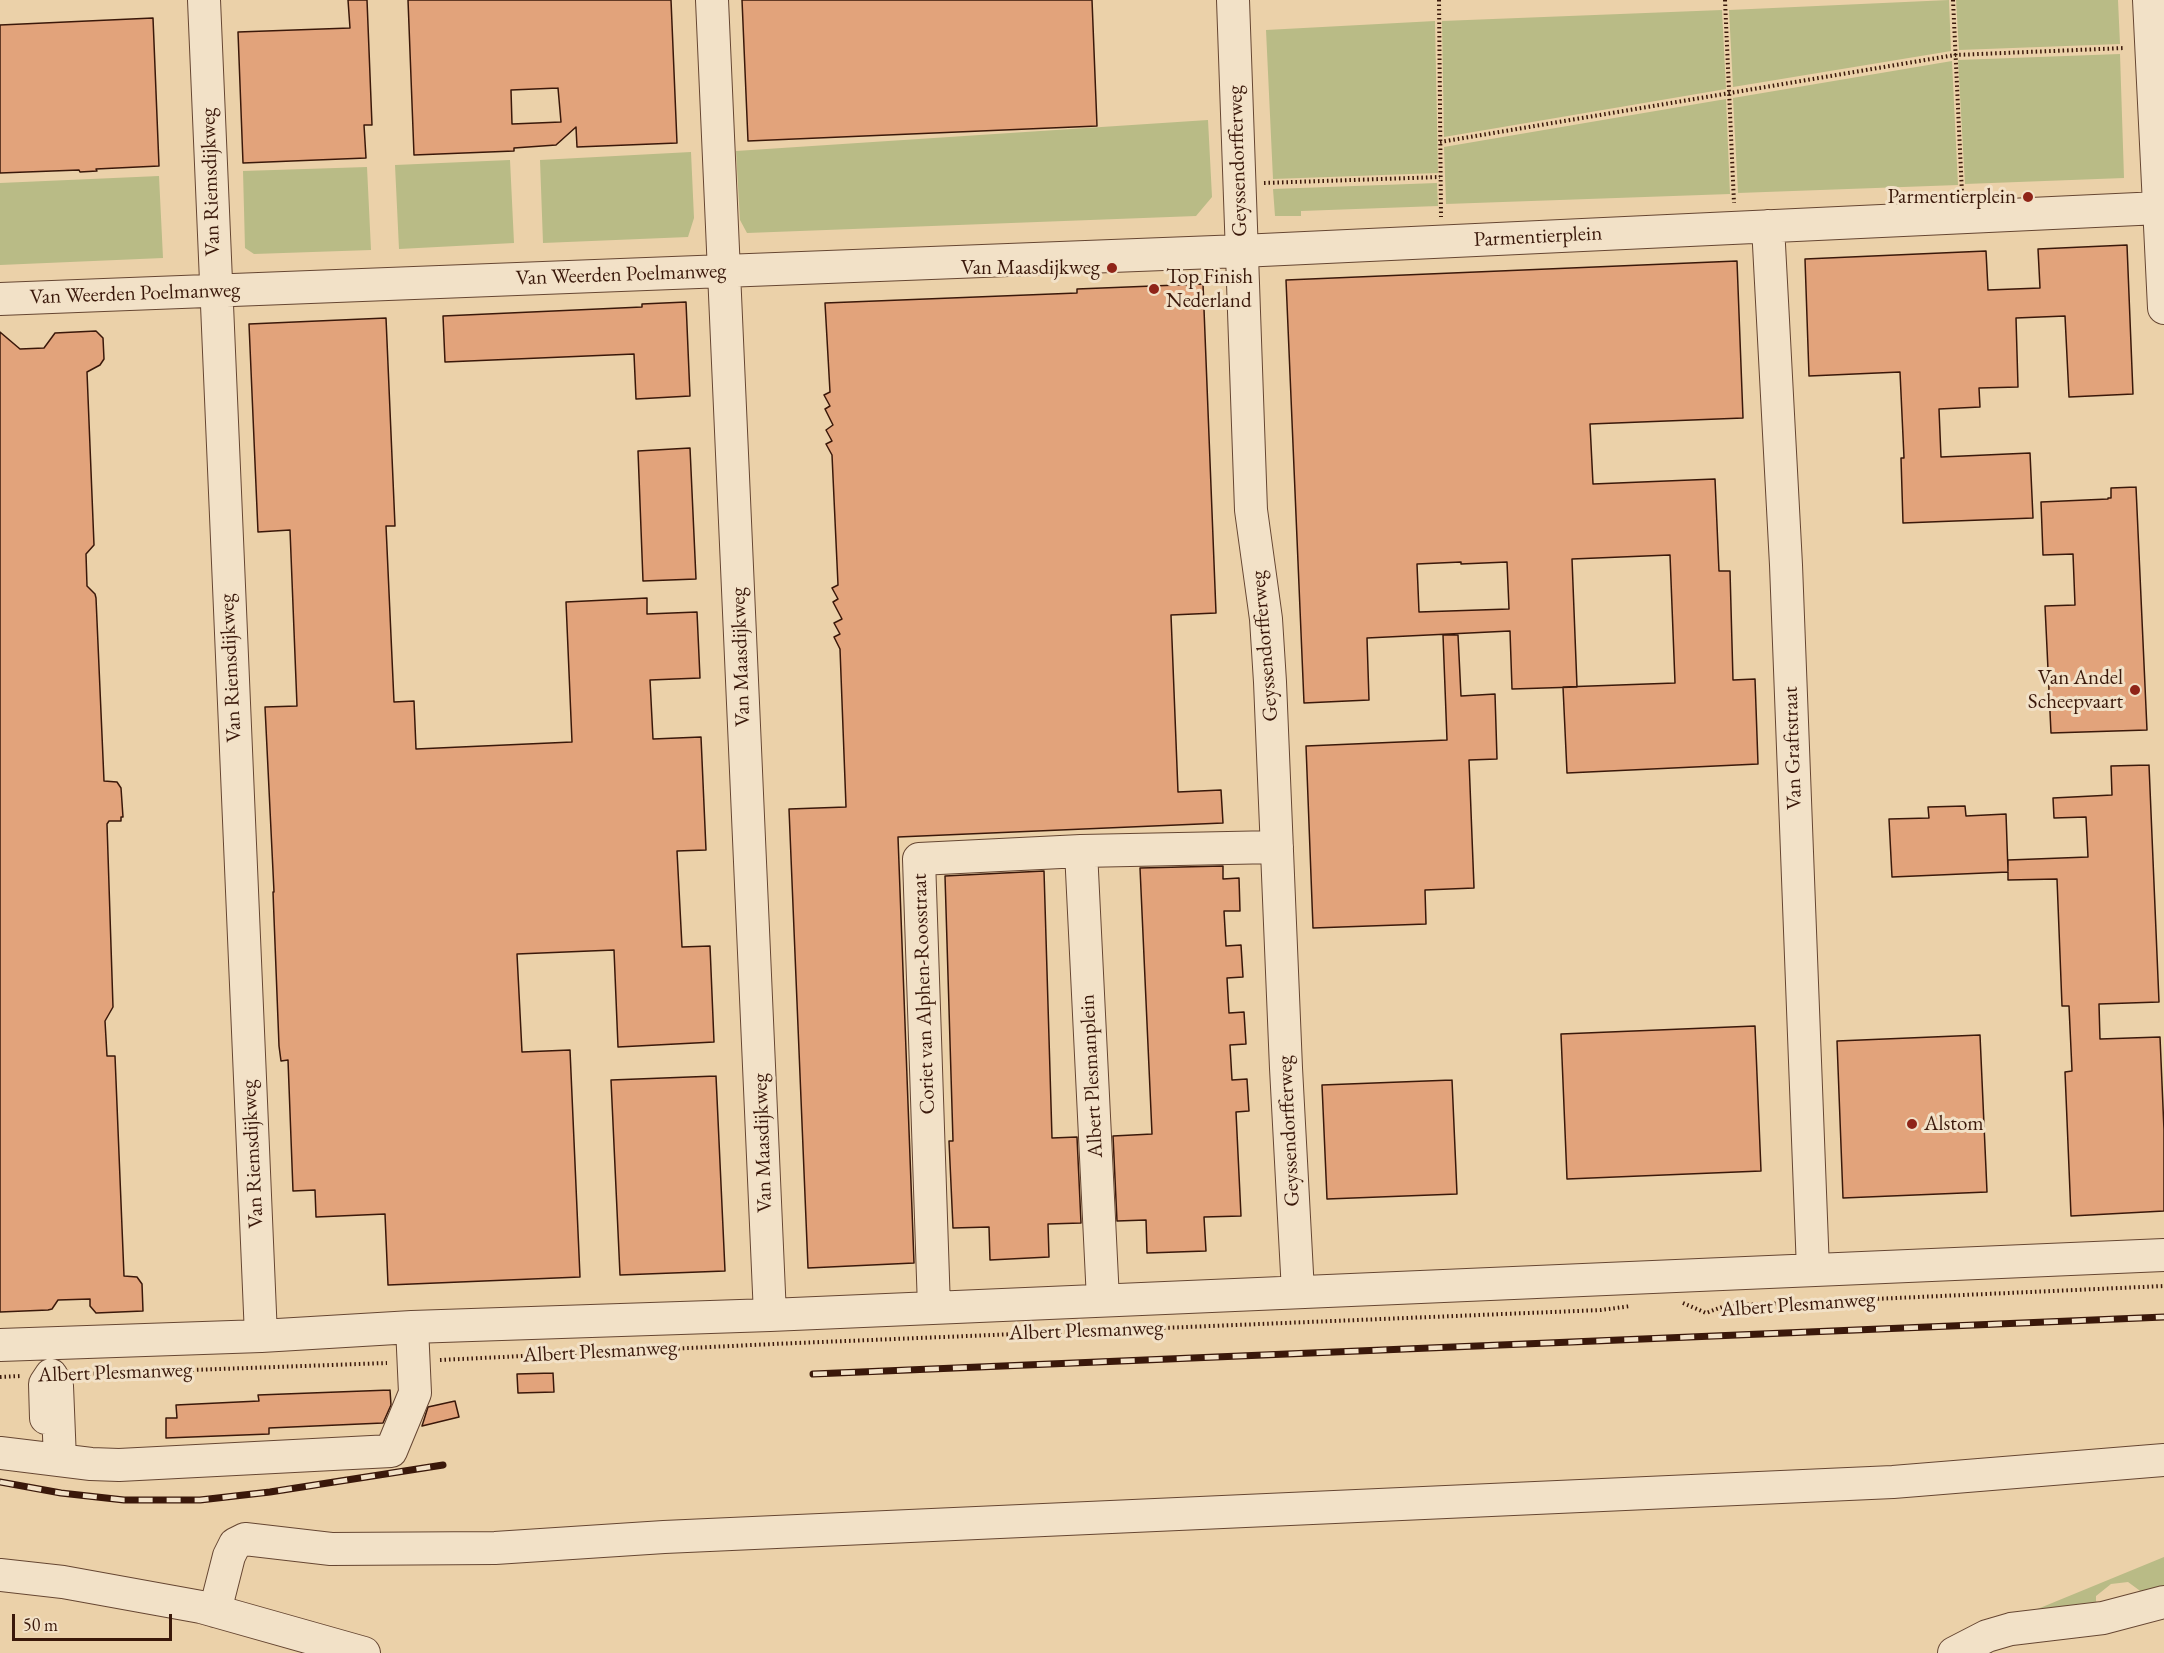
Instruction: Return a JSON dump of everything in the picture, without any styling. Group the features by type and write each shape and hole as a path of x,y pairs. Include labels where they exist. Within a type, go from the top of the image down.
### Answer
{"street":[{"name":"Van Riemsdijkweg","path":"204,0 261,1336"},
{"name":"Van Maasdijkweg","path":"712,0 770,1315"},
{"name":"Geyssendorfferweg","path":"1233,0 1251,510 1266,619 1298,1292"},
{"path":"2150,0 2164,308"},
{"name":"Parmentierplein","path":"1241,251 2159,208"},
{"name":"Van Graftstraat","path":"1768,226 1786,565 1813,1270"},
{"name":"Van Weerden Poelmanweg","path":"0,299 1241,251"},
{"name":"Coriet van Alphen-Roosstraat","path":"934,1308 919,859 1081,851 1277,847"},
{"name":"Albert Plesmanplein","path":"1081,851 1103,1300"},
{"name":"Albert Plesmanweg","path":"0,1345 261,1336 412,1327 770,1315 2164,1255"},
{"path":"0,1453 119,1465 391,1451 415,1393 412,1327"},
{"path":"51,1375 45,1384 60,1460"},
{"path":"215,1611 229,1556 235,1544 245,1539 344,1549 495,1548 664,1537 1893,1482 2164,1460"},
{"path":"0,1575 79,1585 215,1611 364,1653"},
{"path":"1954,1653 1987,1636 2011,1629 2103,1618 2164,1602"}],"path":[{"path":"1439,0 1441,242"},
{"path":"1725,0 1735,228"},
{"path":"1953,0 1963,218"},
{"path":"1440,142 1955,55 2151,47"},
{"path":"1239,184 1440,177"},
{"name":"Albert Plesmanweg","path":"1677,1300 1706,1313 1728,1306 1747,1304 2164,1286"},
{"name":"Albert Plesmanweg","path":"0,1377 263,1369 773,1344 1601,1310 1641,1303"}],"green space":[{"path":"1949,0 1951,51 1733,87 1729,10"},
{"path":"1956,0 2118,0 2120,44 1959,50"},
{"path":"1722,10 1726,89 1444,137 1442,21"},
{"path":"1435,21 1438,173 1273,179 1266,30"},
{"path":"2120,54 2124,178 1965,184 1958,60"},
{"path":"1952,61 1958,185 1738,193 1733,98"},
{"path":"1726,99 1730,194 1446,204 1444,147"},
{"path":"1208,120 1212,197 1196,216 747,233 740,220 736,151"},
{"path":"691,152 694,218 688,237 543,243 540,160"},
{"path":"510,160 514,243 399,249 395,165"},
{"path":"367,167 371,250 254,254 245,248 243,171"},
{"path":"159,176 163,258 0,265 0,183"},
{"path":"1437,183 1438,206 1301,211 1301,216 1275,216 1273,189"},
{"path":"2164,1557 2164,1596 2143,1593 2128,1582 2111,1584 2096,1596 2096,1601 2102,1609 2018,1617"}],"building":[{"path":"348,0 367,0 372,125 364,125 366,158 243,163 238,32 350,28"},
{"path":"408,0 671,0 677,143 577,147 576,127 556,145 514,148 514,151 414,155","holes":["558,88 561,122 512,124 511,90"]},
{"path":"742,0 1092,0 1097,126 748,141"},
{"path":"153,18 159,166 80,172 79,170 0,173 0,25"},
{"path":"2127,245 2133,394 2069,397 2065,316 2016,318 2018,387 1979,388 1980,407 1939,409 1941,457 2030,453 2033,518 1903,523 1901,458 1904,458 1900,372 1809,376 1805,259 1986,251 1988,290 2040,288 2038,249"},
{"path":"1737,261 1743,418 1590,424 1593,484 1715,479 1719,571 1730,571 1733,680 1755,679 1758,764 1567,773 1563,687 1512,689 1510,631 1367,638 1369,700 1304,703 1286,280","holes":["1670,555 1675,683 1577,687 1572,559","1461,562 1461,564 1507,562 1509,609 1419,612 1417,564"]},
{"path":"1203,284 1216,613 1171,615 1178,792 1221,790 1223,823 898,837 914,1263 808,1268 789,809 846,807 840,649 834,637 840,634 834,623 842,619 833,602 838,599 832,588 838,585 832,455 826,444 832,441 826,430 833,425 825,409 830,406 824,395 830,392 825,303 1077,293 1077,289"},
{"path":"686,302 690,396 636,399 634,354 445,362 443,316 642,307 642,304"},
{"path":"386,318 395,526 386,526 394,702 414,701 416,749 572,742 566,602 647,598 647,614 697,612 700,678 650,680 653,739 701,737 706,850 677,851 682,947 710,946 714,1042 618,1047 614,950 517,954 522,1052 570,1050 580,1277 388,1285 385,1214 316,1217 315,1190 293,1191 288,1060 281,1061 279,1046 265,707 297,706 290,530 258,532 249,324"},
{"path":"96,331 103,338 104,359 100,365 87,372 94,545 86,554 87,586 96,598 104,781 117,782 121,788 123,817 121,821 109,821 107,824 113,1007 105,1021 107,1056 115,1056 124,1276 137,1277 142,1284 143,1311 96,1313 90,1306 90,1299 58,1300 52,1309 48,1310 0,1312 0,332 20,349 44,348 55,333"},
{"path":"690,448 696,579 643,581 638,451"},
{"path":"2136,487 2147,730 2051,733 2045,606 2075,605 2073,554 2043,555 2041,502 2108,499 2111,498 2111,488"},
{"path":"1443,635 1458,635 1461,696 1495,694 1497,759 1469,760 1474,888 1425,890 1426,924 1313,928 1306,746 1447,740"},
{"path":"2149,765 2159,1002 2099,1004 2100,1039 2160,1037 2164,1130 2164,1211 2071,1216 2065,1072 2072,1071 2069,1006 2062,1006 2057,879 2008,880 2008,872 1892,877 1889,819 1929,818 1928,807 1965,806 1966,816 2006,814 2008,871 2008,860 2088,857 2086,817 2054,818 2053,798 2112,795 2111,766"},
{"path":"1223,866 1223,879 1239,878 1240,911 1224,911 1226,946 1241,945 1243,977 1227,978 1229,1013 1244,1012 1246,1044 1230,1045 1232,1080 1247,1079 1249,1111 1236,1112 1241,1216 1204,1217 1206,1251 1147,1253 1146,1220 1117,1221 1113,1136 1152,1134 1140,868"},
{"path":"1044,871 1052,1138 1077,1137 1081,1223 1048,1224 1049,1257 990,1260 989,1227 953,1228 949,1141 953,1141 945,876"},
{"path":"1755,1026 1761,1171 1567,1179 1561,1034"},
{"name":"Alstom","path":"1980,1035 1987,1192 1843,1198 1837,1041"},
{"path":"716,1076 725,1271 620,1275 611,1080"},
{"path":"1452,1080 1457,1194 1327,1199 1322,1085"},
{"path":"553,1373 554,1392 518,1393 517,1374"},
{"path":"390,1390 391,1405 383,1423 269,1428 269,1434 166,1438 166,1418 177,1418 176,1405 259,1401 258,1395"},
{"path":"455,1401 459,1417 422,1426 428,1407"}],"railway":[{"path":"813,1374 2164,1317"},
{"path":"0,1482 61,1493 124,1500 200,1500 270,1492 443,1465"}],"place":[{"name":"Parmentierplein","path":"2028,197"},
{"name":"Van Maasdijkweg","path":"1112,268"},
{"name":"Top Finish Nederland","path":"1154,289"},
{"name":"Van Andel Scheepvaart","path":"2135,690"},
{"name":"Alstom","path":"1912,1124"}]}
